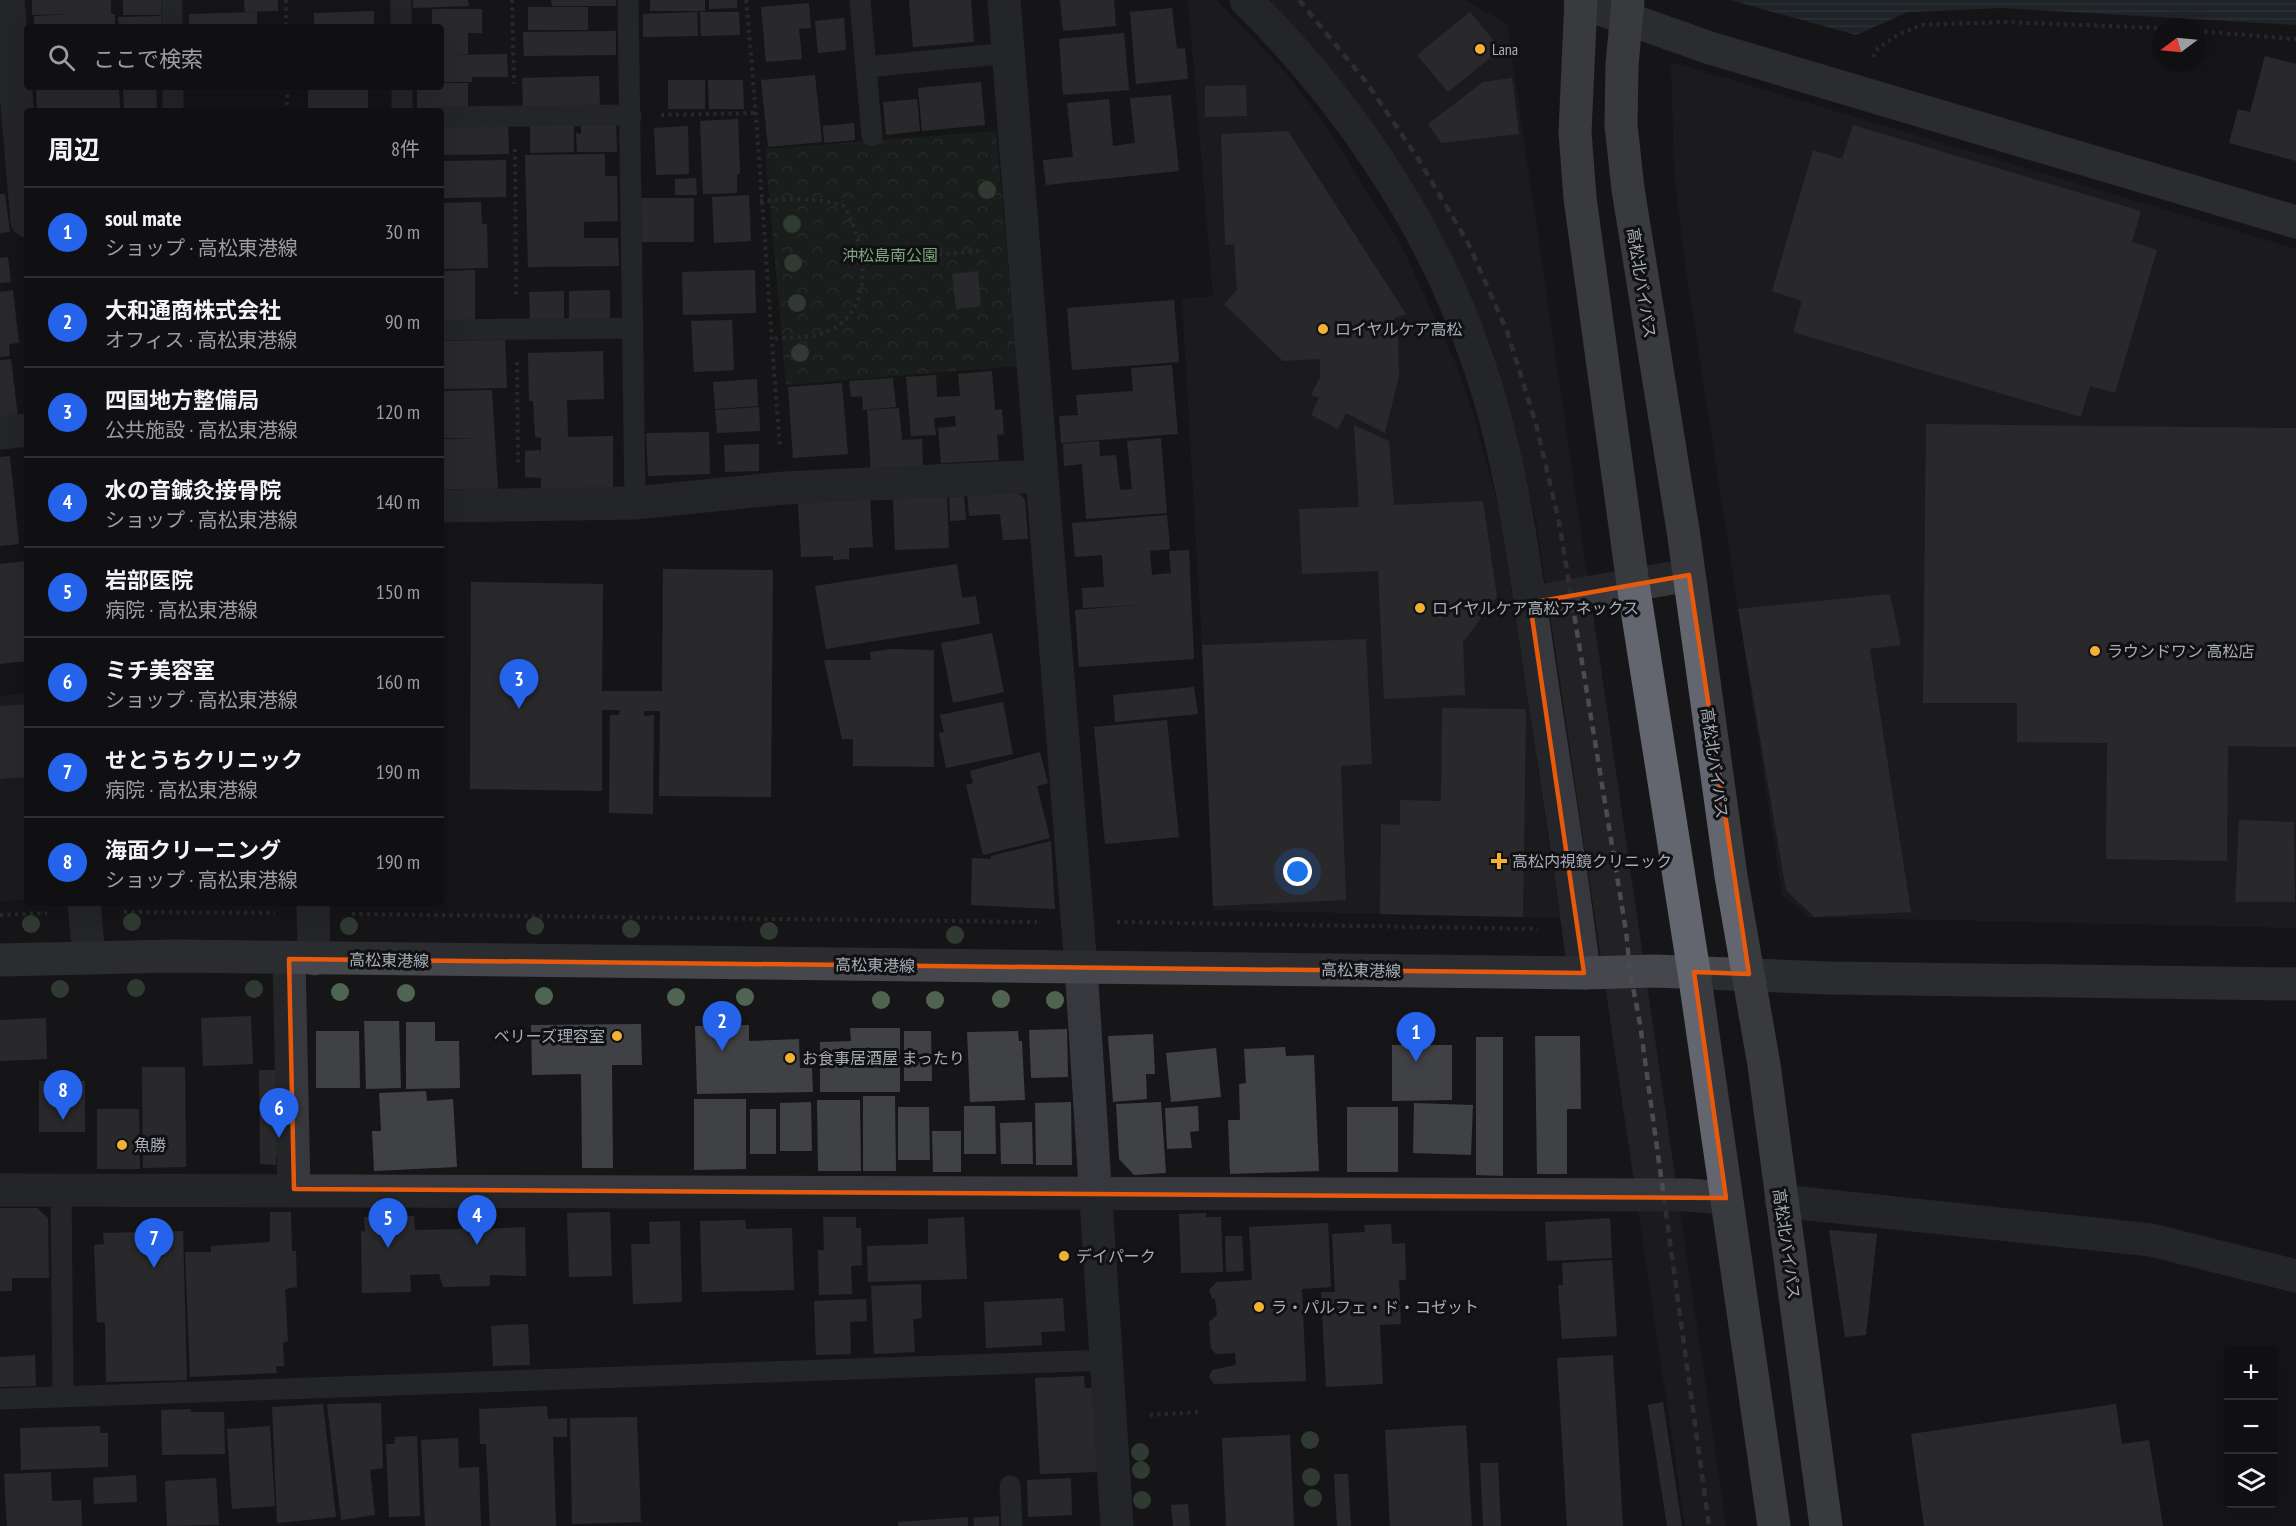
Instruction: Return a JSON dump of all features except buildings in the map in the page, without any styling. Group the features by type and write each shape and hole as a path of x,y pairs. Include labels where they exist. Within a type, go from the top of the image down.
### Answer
{"highway":[{"path":"1578,1 1575,132 1580,198 1633,584 1694,972 1774,1526"},
{"name":"高松北バイパス","path":"1626,9 1621,125 1628,189 1689,575 1731,876 1749,974 1826,1526"}],"main road":[{"path":"1578,1 1626,9 1710,48 2296,222"},
{"name":"高松東港線","path":"0,960 89,957 1584,973 1694,972 1828,978 2296,984"}],"street":[{"path":"8,0 24,146"},
{"path":"1004,0 1081,967 1118,1526"},
{"path":"1246,0 1303,61 1345,115 1422,233 1450,290 1476,353 1494,414 1514,509 1584,973"},
{"path":"0,433 24,430"},
{"path":"444,506 635,503 784,488 1042,476"},
{"path":"1530,603 1689,575"},
{"path":"84,908 89,957"},
{"path":"294,1189 302,959 313,908"},
{"path":"0,1190 294,1189 1726,1198"},
{"path":"1781,1201 2151,1240 2296,1276"}],"lane":[{"path":"172,0 172,24"},
{"path":"401,0 401,24"},
{"path":"628,0 635,503"},
{"path":"860,0 872,136"},
{"path":"866,68 1009,53"},
{"path":"173,90 173,108"},
{"path":"402,90 402,108"},
{"path":"444,117 631,115"},
{"path":"444,330 633,328"},
{"path":"61,1190 63,1396"},
{"path":"0,1399 1107,1360"},
{"path":"1010,1486 1012,1526"}],"path":[{"path":"286,0 286,24"},
{"path":"512,0 518,505"},
{"path":"746,0 757,113 760,201 784,488"},
{"path":"1854,90 1878,48 1899,34 1922,25 2002,22 2152,28"},
{"path":"2206,32 2296,39"},
{"path":"287,90 287,108"},
{"path":"631,115 757,113"},
{"path":"760,201 803,198 826,200 844,206 856,228 864,260 863,282 855,306 841,323 818,334 771,339"},
{"path":"864,260 1023,248"},
{"path":"0,915 84,908 313,908 1579,929"},
{"path":"1110,1418 1200,1412"}],"highlighted area":[{"path":"1689,575 1749,974 1694,972 1726,1198 294,1189 289,959 1584,973 1530,603"}],"shaded area":[{"path":"1188,0 1216,0 1286,73 1328,129 1402,247 1455,362 1475,419 1499,510 1560,918 1213,910 1202,645 1182,299 1213,296"},
{"path":"1270,0 1465,0 1507,24 1726,1526 1685,1526 1537,526 1511,410 1492,349 1465,286 1436,226 1401,165 1359,104"},
{"path":"1730,0 2296,0 2296,25 2002,8 1908,12 1856,35"},
{"path":"1671,62 2296,249 2296,928 1808,917 1782,894 1684,256 1674,169"},
{"path":"24,693 24,900 0,901 0,696"}],"green space":[{"name":"沖松島南公園","path":"996,131 1017,366 786,385 765,149"}],"railway":[{"path":"1299,0 1367,83 1419,160 1468,243 1507,331 1536,424 1559,522 1626,931 1709,1526"}],"place":[{"name":"Lana","path":"1480,49"},
{"name":"ロイヤルケア高松","path":"1323,329"},
{"name":"ロイヤルケア高松アネックス","path":"1420,608"},
{"name":"ラウンドワン 高松店","path":"2095,651"},
{"name":"四国地方整備局","path":"519,709"},
{"name":"高松内視鏡クリニック","path":"1499,861"},
{"name":"ベリーズ理容室","path":"617,1036"},
{"name":"大和通商株式会社","path":"722,1051"},
{"name":"お食事居酒屋 まったり","path":"790,1058"},
{"name":"soul mate","path":"1416,1062"},
{"name":"海面クリーニング","path":"63,1120"},
{"name":"ミチ美容室","path":"279,1138"},
{"name":"魚勝","path":"122,1145"},
{"name":"水の音鍼灸接骨院","path":"477,1245"},
{"name":"岩部医院","path":"388,1248"},
{"name":"デイパーク","path":"1064,1256"},
{"name":"せとうちクリニック","path":"154,1268"},
{"name":"ラ・パルフェ・ド・コゼット","path":"1259,1307"}]}
